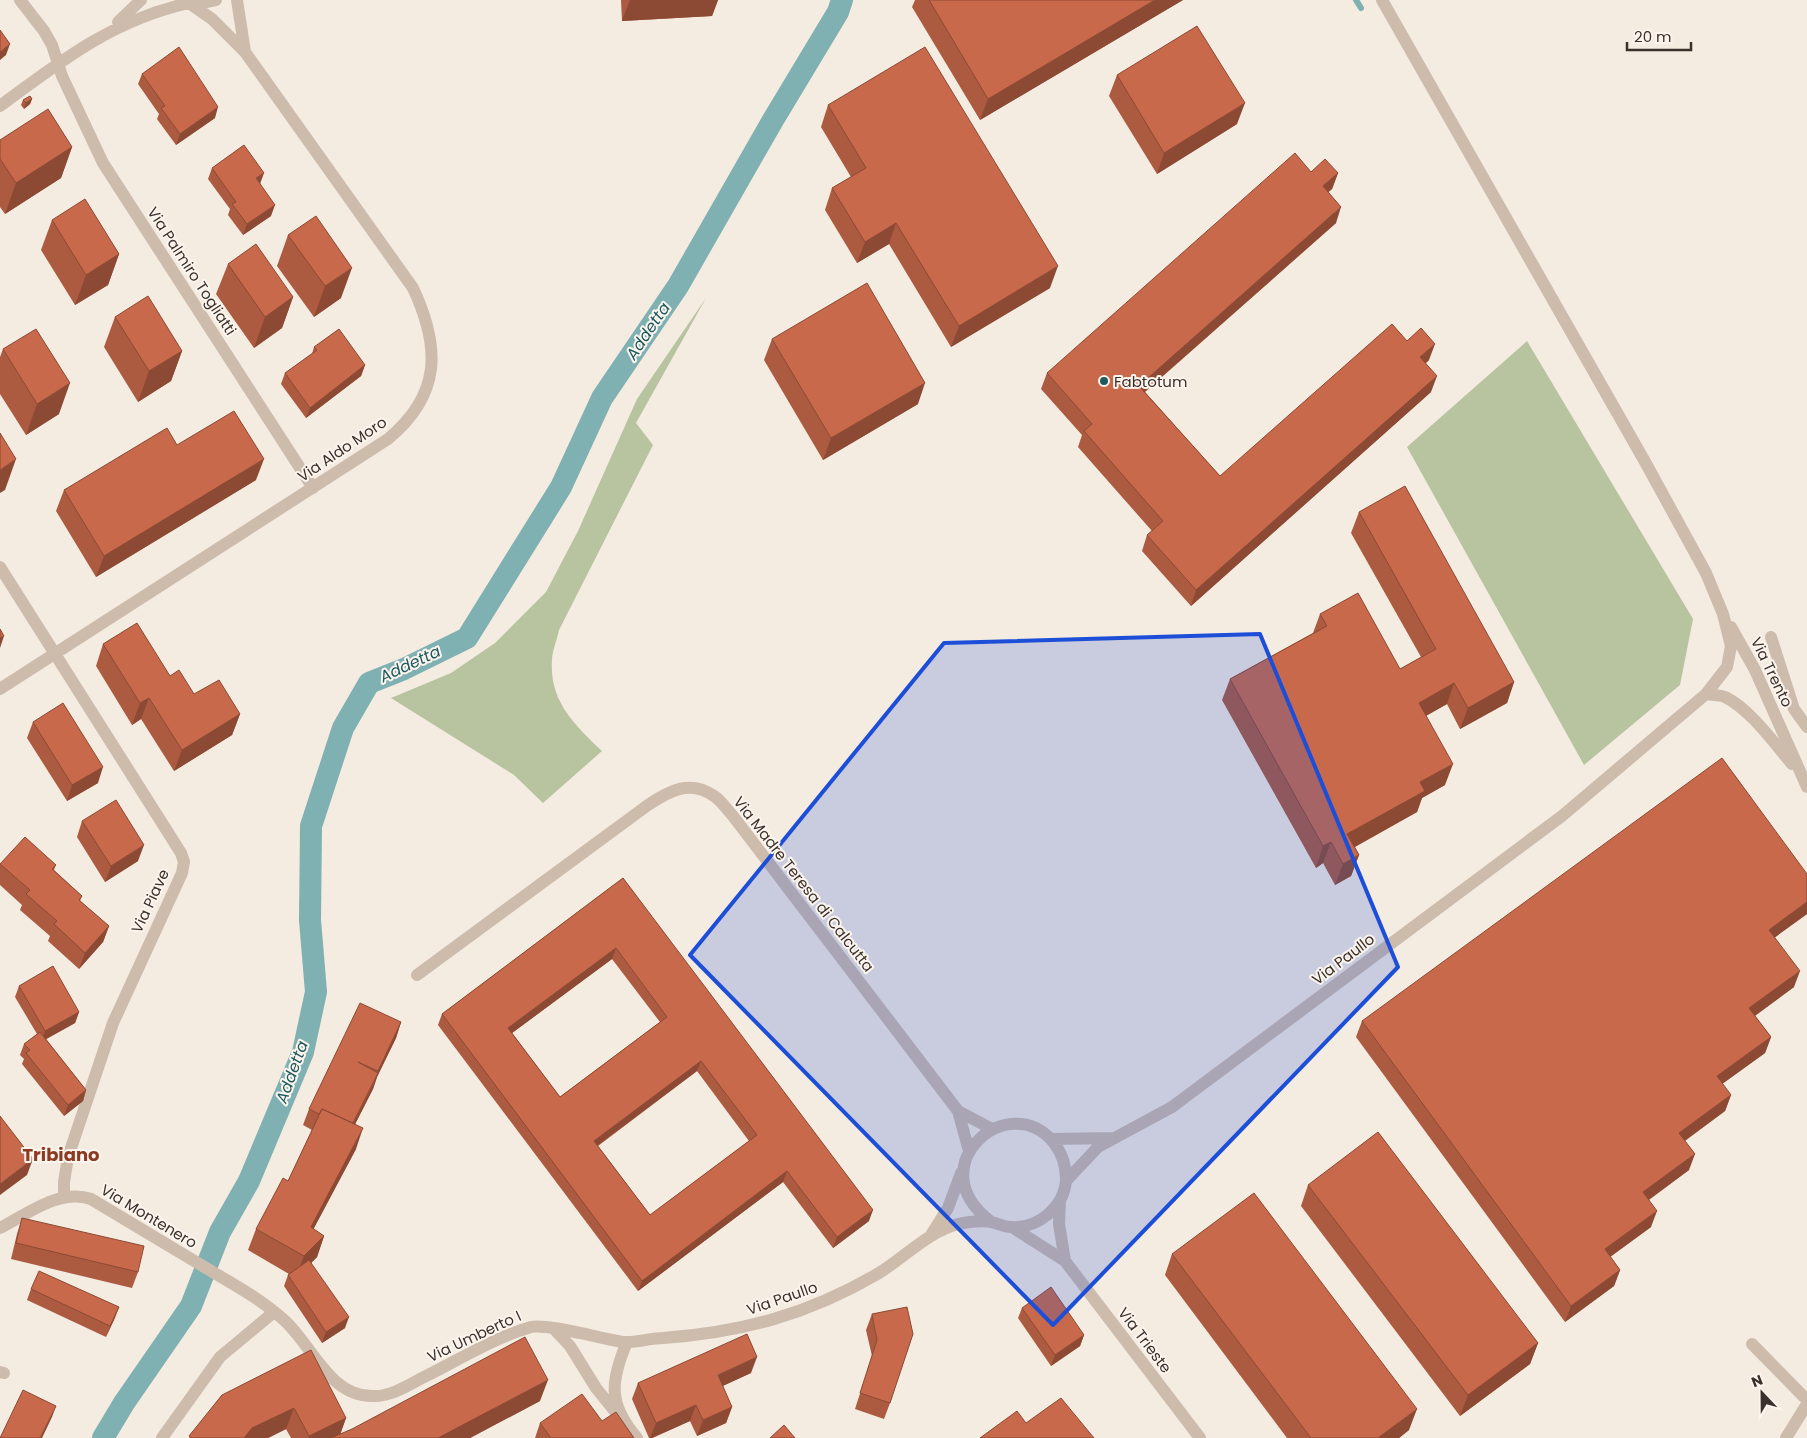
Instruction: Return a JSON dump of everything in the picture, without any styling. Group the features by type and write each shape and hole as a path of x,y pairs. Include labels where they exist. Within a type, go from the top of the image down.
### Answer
{"street":[{"name":"Via Palmiro Togliatti","path":"20,0 44,31 62,76 103,163 312,488"},
{"path":"111,29 141,0"},
{"path":"0,106 58,63 111,29 185,1 200,4 216,0"},
{"path":"237,0 245,52"},
{"path":"1382,0 1644,460 1706,573 1723,614"},
{"name":"Via Aldo Moro","path":"0,689 388,439 406,424 421,404 429,380 432,358 430,333 425,314 413,288 245,52 212,19 185,1"},
{"name":"Via Piave","path":"0,566 181,853 184,862 182,873 113,1023 68,1157 64,1198"},
{"name":"Via Paullo","path":"1066,1181 1098,1147 1146,1123 1172,1107 1562,816 1706,694 1726,667 1731,646 1723,614"},
{"name":"Via Trento","path":"1723,614 1755,670 1807,786"},
{"path":"1772,637 1794,709 1807,726"},
{"name":"Via Trento","path":"1706,694 1724,697 1755,721 1800,773"},
{"path":"1772,706 1794,709"},
{"name":"Via Madre Teresa di Calcutta","path":"417,975 648,805 671,790 693,788 714,796 733,816 958,1111 969,1151"},
{"name":"Via Madre Teresa di Calcutta","path":"958,1111 992,1129"},
{"name":"Via Paullo","path":"627,1342 742,1329 797,1313 859,1285 896,1263 931,1236 958,1224 990,1221 1012,1227 1026,1226 1040,1221 1051,1212 1060,1200 1066,1181 1065,1166 1060,1151 1050,1139 1038,1130 1023,1125 1007,1125 992,1129 979,1138 969,1151 948,1208 931,1236"},
{"name":"Via Paullo","path":"1050,1139 1114,1138"},
{"name":"Via Paullo","path":"964,1166 963,1182 968,1198 977,1211 990,1221"},
{"name":"Via Montenero","path":"0,1228 47,1203 80,1195 91,1199 166,1244 274,1312"},
{"name":"Via Trieste","path":"1060,1200 1059,1224 1065,1261"},
{"name":"Via Trieste","path":"1012,1227 1065,1261 1200,1438"},
{"path":"162,1438 220,1357 274,1312"},
{"name":"Via Umberto I","path":"274,1312 287,1323 331,1377 344,1387 358,1394 375,1397 398,1391 515,1333 536,1326 627,1342"},
{"path":"554,1329 570,1346 596,1388 637,1438"},
{"path":"622,1420 614,1390 614,1374 627,1342"},
{"path":"1752,1344 1807,1400"},
{"path":"1786,1438 1807,1404"}],"highlighted area":[{"path":"1260,634 1398,967 1053,1325 690,955 944,643"}],"green space":[{"path":"706,298 636,423 653,445 559,630 553,653 552,675 559,700 582,732 602,751 543,803 514,775 391,698 451,673 495,643 546,592 578,531 637,399"},
{"path":"1527,341 1693,619 1680,685 1584,765 1407,447"}],"building":[{"path":"929,0 1155,0 988,99"},
{"path":"1197,26 1245,103 1164,153 1117,75"},
{"path":"0,30 10,44 0,52"},
{"path":"179,47 218,107 180,134 161,108 165,106 142,74"},
{"path":"925,47 1058,266 959,326 896,223 865,242 832,188 866,168 828,105"},
{"path":"30,96 32,99 26,103 23,100"},
{"path":"48,109 72,147 16,183 0,159 0,140"},
{"path":"244,145 264,173 256,178 275,205 247,224 232,204 236,202 212,168"},
{"name":"Fabtotum","path":"1295,153 1311,172 1325,159 1338,173 1323,186 1341,207 1139,386 1220,476 1392,324 1407,341 1421,328 1435,344 1420,357 1437,376 1196,590 1147,535 1163,521 1084,431 1092,424 1047,373"},
{"path":"85,199 119,254 86,275 52,220"},
{"path":"316,216 352,268 325,286 288,235"},
{"path":"256,244 293,297 265,317 228,264"},
{"path":"867,283 925,383 831,438 772,339"},
{"path":"148,296 182,351 149,371 115,317"},
{"path":"36,329 70,383 37,404 3,349"},
{"path":"339,329 365,365 310,408 285,373 317,350 314,347"},
{"path":"234,411 264,459 104,556 64,490 167,428 177,445"},
{"path":"0,433 16,459 0,470"},
{"path":"1405,486 1514,682 1468,708 1454,683 1419,703 1453,764 1420,782 1425,791 1347,834 1359,855 1343,864 1331,842 1323,846 1230,679 1327,626 1320,614 1358,593 1400,669 1436,649 1359,512"},
{"path":"137,623 170,676 179,670 194,694 219,680 240,714 182,750 149,698 140,703 103,644"},
{"path":"0,629 4,636 0,638"},
{"path":"63,703 103,767 72,785 33,722"},
{"path":"1722,758 1807,874 1807,902 1769,930 1800,971 1749,1008 1771,1037 1717,1076 1731,1095 1679,1133 1695,1154 1643,1192 1657,1211 1605,1249 1620,1270 1571,1306 1362,1021"},
{"path":"116,800 144,845 111,866 82,821"},
{"path":"25,837 56,865 52,869 82,896 79,900 109,926 85,953 54,924 57,921 26,894 30,890 0,864"},
{"path":"623,878 873,1210 837,1237 787,1171 642,1281 442,1014","holes":["616,948 667,1017 560,1097 508,1028","701,1061 757,1135 650,1215 594,1141"]},
{"path":"53,966 79,1012 45,1031 19,986"},
{"path":"360,1003 401,1022 378,1071 358,1062 378,1073 353,1123 322,1109 319,1114 309,1109"},
{"path":"40,1032 86,1090 68,1105 26,1053 30,1050 24,1044"},
{"path":"322,1109 363,1128 311,1227 324,1236 304,1256 256,1229 283,1178 288,1181"},
{"path":"0,1116 33,1159 0,1184"},
{"path":"1378,1132 1538,1343 1468,1395 1308,1185"},
{"path":"1254,1193 1417,1409 1378,1438 1311,1438 1172,1254"},
{"path":"22,1218 144,1246 138,1272 16,1243"},
{"path":"309,1260 349,1317 326,1332 288,1275"},
{"path":"39,1271 119,1307 110,1326 31,1289"},
{"path":"1051,1287 1084,1335 1055,1355 1022,1308"},
{"path":"907,1307 913,1334 890,1403 860,1393 877,1340 872,1314"},
{"path":"747,1334 757,1357 718,1375 732,1407 703,1420 696,1405 656,1423 638,1383"},
{"path":"525,1337 548,1380 438,1438 331,1438 352,1429"},
{"path":"311,1350 346,1418 309,1436 294,1408 252,1428 244,1438 192,1438 189,1436 222,1395"},
{"path":"23,1390 56,1406 40,1438 0,1438"},
{"path":"582,1394 602,1421 616,1412 634,1438 551,1438 540,1423"},
{"path":"1061,1398 1094,1438 980,1438 1017,1411 1026,1423"},
{"path":"784,1425 795,1438 770,1438"}],"waterway":[{"name":"Addetta","path":"103,1438 124,1403 191,1306 220,1232 249,1181 303,1052 316,992 310,920 311,826 343,728 369,683 404,669 467,638 561,487 602,398 678,286 773,120 838,12 842,0"},
{"path":"1356,0 1361,8"}],"place":[{"name":"Fabtotum","path":"1104,381"}],"district":[{"name":"Tribiano","path":"61,1154"}]}
